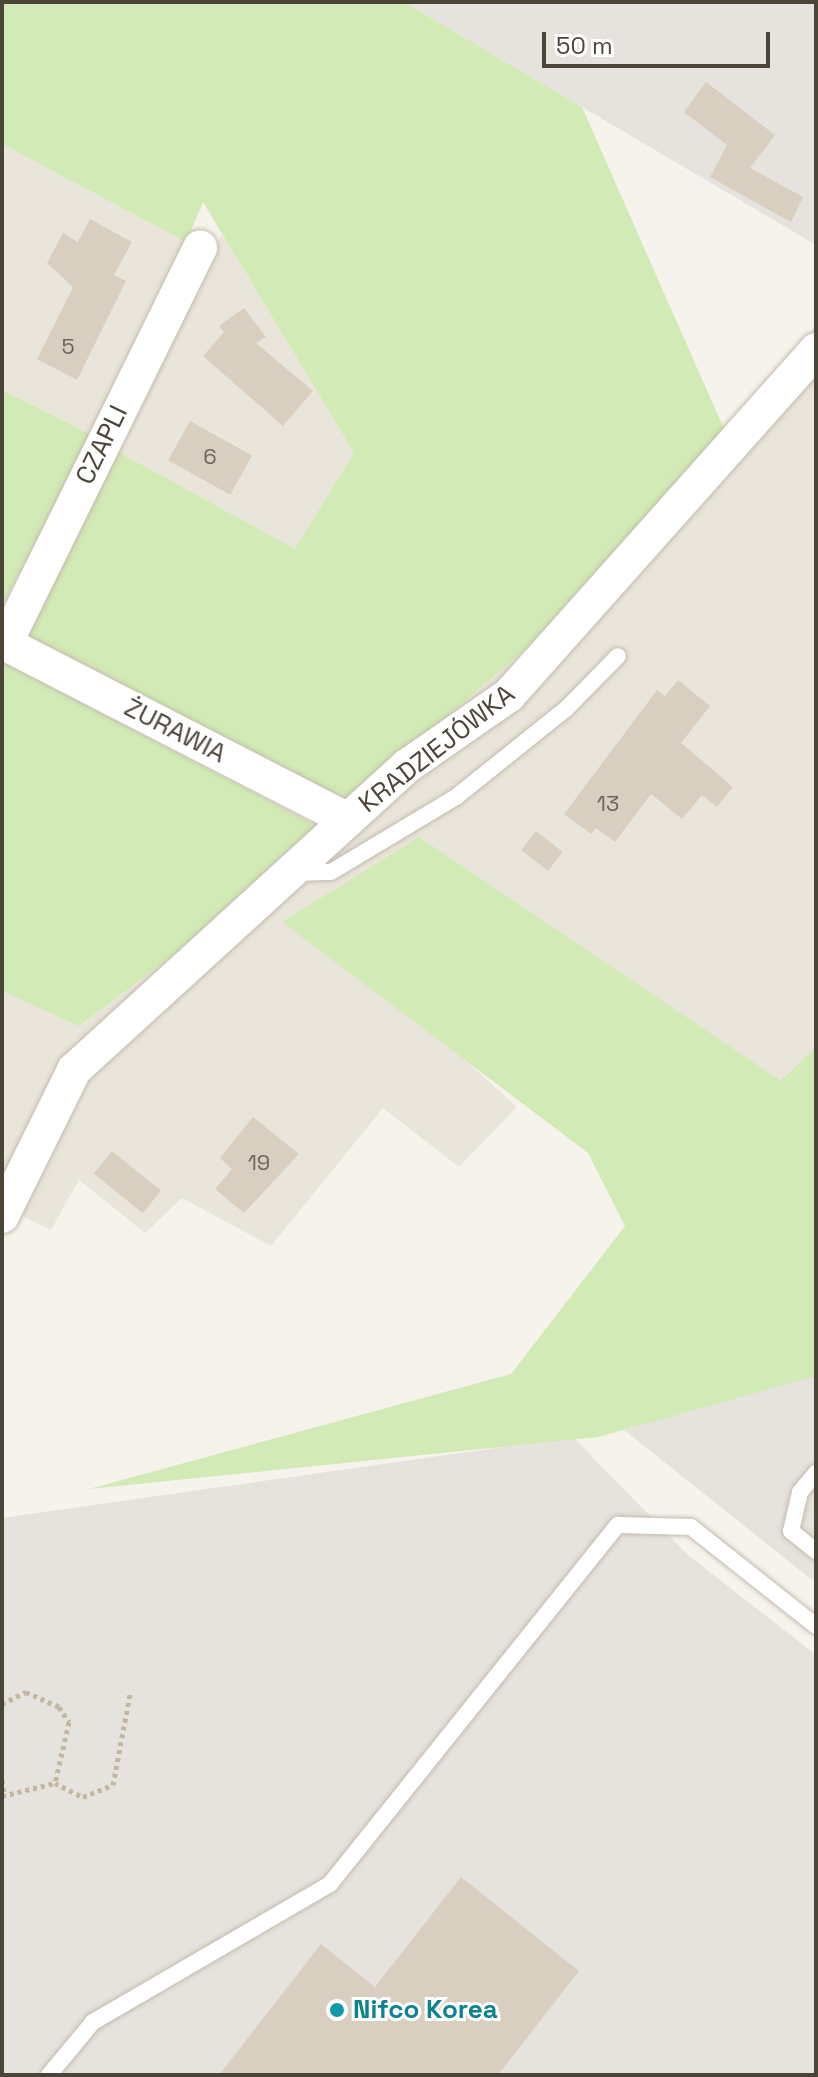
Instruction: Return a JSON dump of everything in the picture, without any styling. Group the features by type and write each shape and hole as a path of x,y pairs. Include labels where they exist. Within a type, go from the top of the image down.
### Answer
{"street":[{"name":"CZAPLI","path":"3,643 200,247"},
{"name":"KRADZIEJÓWKA","path":"2,1216 74,1070 407,766 509,695 816,350"},
{"name":"ŻURAWIA","path":"3,643 348,820"}],"lane":[{"path":"290,873 331,872 456,797 566,709 618,656"},
{"path":"816,1473 800,1492 791,1531 816,1551"},
{"path":"49,2075 93,2022 330,1884 618,1525 691,1527 816,1626"}],"path":[{"path":"2,1704 26,1692 43,1695 69,1722 55,1783"},
{"path":"2,1780 3,1795 55,1783 83,1797 113,1785 130,1694"}],"shaded area":[{"path":"404,2 816,2 816,245 582,107"},
{"path":"2,144 186,242 92,435 2,390"},
{"path":"222,234 354,453 296,550 115,450"},
{"path":"816,325 816,1088 788,1115 311,920 517,1107 459,1167 383,1108 271,1246 182,1198 145,1233 79,1180 51,1230 2,1206 2,991 80,1026 544,634"},
{"path":"816,1368 816,1583 624,1430"},
{"path":"573,1437 688,1555 816,1655 816,2075 2,2075 2,1518"}],"green space":[{"path":"2,2 404,2 582,107 724,429 544,634 347,800 27,637 115,450 295,549 354,453 203,202 186,242 2,144"},
{"path":"2,390 92,435 2,606"},
{"path":"2,661 333,834 79,1026 2,991"},
{"path":"419,837 781,1081 816,1047 816,1376 598,1437 89,1489 511,1374 625,1226 588,1153 282,922"}],"building":[{"path":"706,82 775,135 750,168 803,197 791,222 710,177 727,145 684,112"},
{"path":"90,219 132,242 114,275 126,281 77,380 37,359 73,287 47,263 63,233 78,242"},
{"path":"244,308 266,337 256,343 313,391 283,426 203,356 224,332 219,326"},
{"path":"190,421 252,455 230,495 168,460"},
{"path":"678,680 710,706 681,743 733,787 717,807 702,795 682,819 651,794 615,842 596,828 591,834 564,814 657,690 665,696"},
{"path":"536,831 563,852 548,871 521,850"},
{"path":"253,1117 299,1154 244,1213 215,1189 232,1169 220,1158"},
{"path":"112,1151 161,1191 143,1213 94,1174"},
{"path":"461,1877 579,1971 498,2075 219,2075 321,1944 375,1987"}],"place":[{"name":"Nifco Korea","path":"337,2010"}]}
